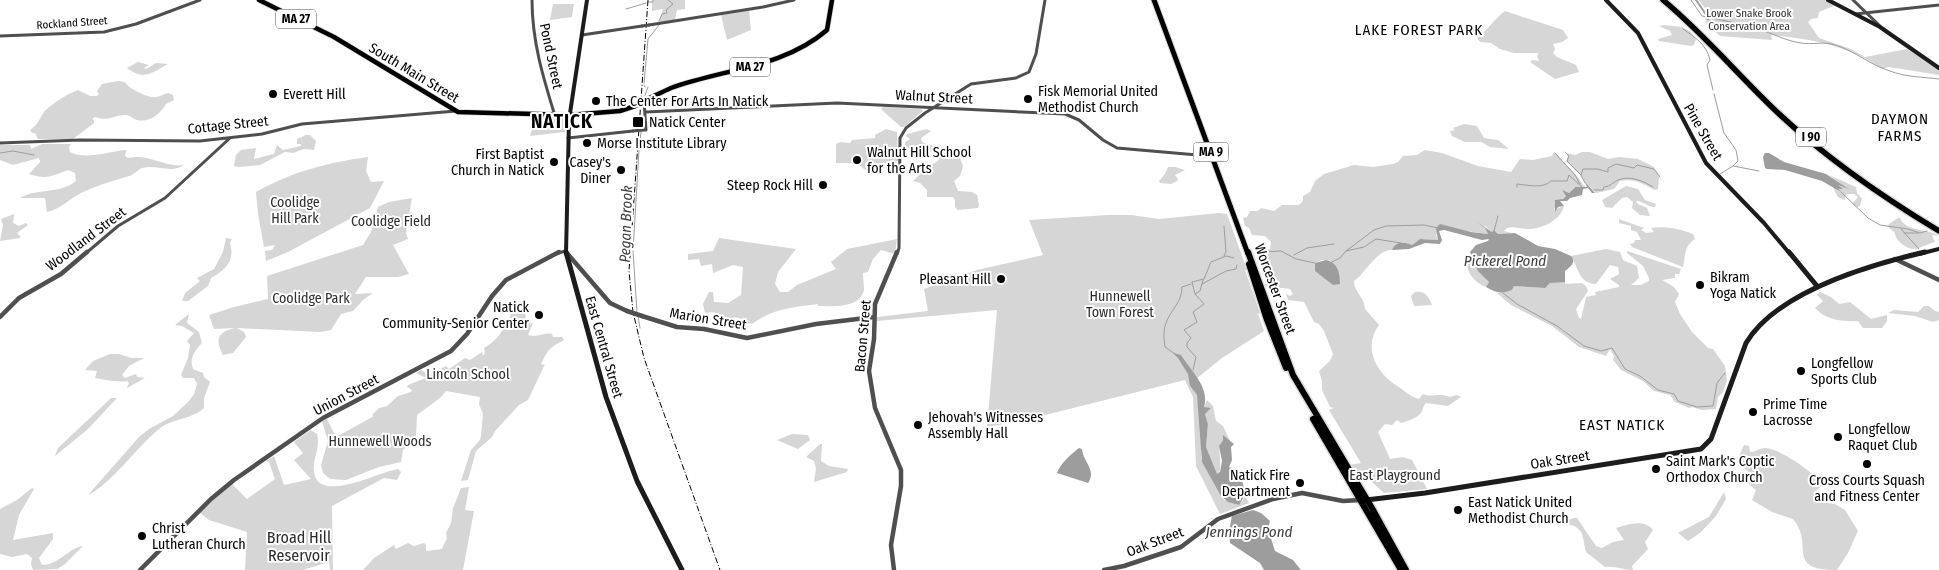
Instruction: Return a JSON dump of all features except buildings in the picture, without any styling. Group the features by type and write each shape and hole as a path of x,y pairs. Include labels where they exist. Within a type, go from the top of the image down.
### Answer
{"highway":[{"name":"Worcester Street","path":"1153,0 1279,344 1298,387 1406,570"},
{"name":"Worcester Street","path":"1153,0 1279,344"},
{"name":"I 90","path":"1663,0 1697,30 1766,102 1812,144 1877,192 1939,231"},
{"name":"I 90","path":"1668,0 1699,26 1768,97 1813,138 1876,186 1939,227"},
{"name":"Worcester Street","path":"1364,500 1401,570"}],"main road":[{"name":"South Main Street","path":"259,0 334,37 456,111 555,116 570,115"},
{"name":"East Central Street","path":"587,0 568,138 566,251 610,406 642,492 682,570"},
{"name":"MA 27","path":"570,115 621,111 677,86 773,60 820,36 827,30 832,0"},
{"name":"Pine Street","path":"1606,0 1638,33 1706,163 1768,227 1817,286"},
{"path":"1828,0 1880,27 1939,68"},
{"name":"Oak Street","path":"1364,500 1437,491 1701,449 1711,439 1744,348 1752,333 1766,318 1817,286 1895,259 1939,249"}],"street":[{"name":"Rockland Street","path":"0,36 104,32 140,22 200,0"},
{"name":"Pond Street","path":"532,0 532,23 539,65 555,116"},
{"path":"582,34 769,6 794,0"},
{"name":"Bacon Street","path":"894,570 891,545 902,473 898,459 876,413 869,371 874,339 876,300 899,248 900,138 906,128 924,111 974,83 1014,78 1029,72 1036,54 1044,0"},
{"path":"1853,0 1880,27"},
{"path":"1855,14 1939,5"},
{"path":"568,138 644,130 646,112 644,101"},
{"name":"Walnut Street","path":"646,112 820,104 924,111"},
{"name":"Walnut Street","path":"932,108 1070,115 1114,147 1209,156"},
{"name":"Cottage Street","path":"0,143 90,140 196,141 266,134 302,124 449,114 456,111"},
{"name":"Woodland Street","path":"0,317 19,298 64,272 121,224 165,198 230,138"},
{"name":"Marion Street","path":"566,251 610,304 677,327 747,338 816,324 874,317"},
{"name":"Union Street","path":"140,570 224,488 320,420 450,351 466,336 507,280 532,268 556,253 566,251"},
{"path":"1895,259 1939,280"},
{"name":"Oak Street","path":"1104,570 1181,548 1218,519 1273,499 1304,493 1342,500 1364,500"}],"green space":[{"path":"652,0 685,0 685,9 677,10 675,20 659,22 663,9 652,11"},
{"name":"Lower Snake Brook Conservation Area","path":"1699,0 1825,0 1836,5 1819,12 1818,18 1811,19 1808,22 1819,38 1851,49 1865,57 1907,49 1939,69 1939,75 1889,67 1882,69 1856,54 1815,41 1771,35 1772,40 1720,36 1706,23 1705,18 1713,19"},
{"path":"553,4 574,4 572,17 550,20"},
{"path":"749,10 751,30 727,40 721,15"},
{"path":"1505,11 1563,30 1568,38 1553,44 1555,49 1553,53 1557,57 1576,65 1579,72 1555,79 1530,62 1532,60 1539,61 1537,56 1539,53 1514,53 1500,49 1491,43 1480,42 1477,38"},
{"path":"1659,26 1682,27 1691,32 1696,39 1694,45 1659,41 1658,39 1672,35 1670,31"},
{"path":"138,62 149,65 144,68 146,69 156,63 168,64 152,73 143,75 127,68"},
{"path":"118,81 125,82 133,89 150,97 168,93 173,95 174,100 166,104 151,119 142,121 126,115 108,119 95,117 92,119 94,123 73,139 38,139 35,133 32,133 30,130 37,124 47,109 65,96 78,90 90,96 97,96 99,94 97,91 102,84"},
{"path":"883,107 921,109 923,111 904,127 901,127 881,109"},
{"path":"536,117 565,118 565,132 530,136"},
{"path":"1464,124 1477,126 1484,138 1498,140 1509,149 1490,147 1481,142 1465,142 1452,136 1450,131 1455,130 1453,128"},
{"path":"886,129 897,132 898,161 882,165 878,168 877,173 867,171 856,163 836,163 836,144 840,142 850,143 852,140 875,138 875,135"},
{"path":"927,129 931,131 921,138 922,142 952,150 960,158 963,166 960,176 954,181 958,191 972,192 977,195 978,208 958,210 955,207 953,197 927,197 927,190 920,183 913,181 939,160 938,154 927,150 905,148 905,142 910,139 906,136 907,134"},
{"path":"310,135 316,141 314,150 304,149 293,153 285,152 260,165 234,166 236,155 241,150 256,148 254,159 274,154 277,145 283,150 301,146 301,144 297,144 297,139"},
{"path":"42,144 71,144 69,147 70,152 83,155 97,155 125,150 125,156 128,158 143,157 170,164 184,165 174,169 142,168 131,175 81,193 57,209 47,212 45,198 20,198 70,185 76,181 75,173 68,170 40,177 29,174 40,162 39,158 13,165 0,160 0,145 30,145 31,149"},
{"name":"East Playground","path":"1425,150 1442,153 1478,166 1511,172 1520,159 1533,160 1552,156 1554,152 1585,187 1574,187 1569,193 1564,192 1566,196 1556,204 1554,210 1564,206 1562,211 1559,216 1544,226 1527,229 1510,227 1504,231 1512,233 1498,234 1494,230 1492,232 1484,225 1488,234 1459,230 1442,225 1436,235 1438,240 1420,239 1412,245 1398,244 1392,250 1381,253 1354,281 1365,309 1379,325 1374,334 1372,351 1374,360 1384,375 1391,382 1419,399 1423,394 1450,397 1457,395 1461,397 1448,406 1426,403 1421,413 1416,417 1401,423 1397,420 1392,425 1385,424 1378,432 1390,459 1403,457 1412,460 1427,489 1384,493 1349,465 1361,463 1329,410 1334,408 1330,407 1322,390 1319,371 1330,361 1333,354 1324,331 1319,324 1314,322 1304,302 1288,300 1286,294 1290,296 1293,294 1290,289 1265,286 1265,284 1273,282 1274,277 1266,266 1264,256 1260,254 1264,251 1260,250 1270,249 1271,242 1265,236 1252,235 1249,228 1245,226 1243,218 1247,217 1250,211 1258,211 1261,208 1274,211 1282,205 1299,205 1303,201 1303,196 1310,192 1315,181 1324,174 1354,165 1373,167 1393,164 1398,162 1403,156 1417,155","holes":["1329,260 1336,267 1340,282 1329,281 1315,271 1315,263"]},
{"path":"1582,152 1590,152 1608,159 1619,157 1638,159 1654,167 1659,176 1658,189 1655,190 1638,182 1625,180 1620,181 1614,189 1596,193 1586,183 1586,185 1582,177 1566,161 1568,157 1566,153 1575,155"},
{"name":"Coolidge Hill Park","path":"368,157 366,171 371,182 384,181 370,208 288,252 266,261 265,251 272,250 275,245 264,247 256,192 297,173 338,162"},
{"path":"1168,167 1185,170 1175,175 1178,179 1177,181 1171,184 1160,183 1159,181"},
{"path":"1829,175 1856,187 1857,193 1862,199 1860,206 1857,207 1852,204 1858,197 1854,194 1846,194 1845,200 1838,197 1832,186 1840,192 1838,185 1847,188"},
{"path":"1626,186 1638,189 1645,200 1656,204 1655,207 1652,207 1636,201 1647,208 1650,216 1640,215 1632,208 1633,202 1627,197 1622,198 1612,208 1605,207 1602,200"},
{"name":"Coolidge Park","path":"412,198 406,233 408,239 393,245 409,274 398,277 366,277 355,294 373,293 364,299 353,311 341,314 331,330 320,332 237,328 244,332 246,337 233,353 223,355 219,345 219,337 224,332 235,328 214,329 209,315 268,299 267,276 363,245 371,232 378,207 389,202"},
{"name":"Hunnewell Town Forest","path":"1219,213 1227,214 1247,270 1245,270 1260,313 1258,314 1264,331 1222,358 1196,379 1191,379 1190,386 1197,395 1201,429 1201,458 1224,500 1238,505 1243,501 1244,494 1249,503 1220,514 1196,466 1193,397 1185,380 1021,421 987,427 997,310 877,321 877,317 928,311 924,289 977,270 1043,255 1029,220 1108,215 1131,215 1159,219"},
{"path":"14,214 13,223 19,226 26,223 28,225 17,233 20,238 0,241 3,225 1,219"},
{"path":"1898,218 1907,226 1939,236 1932,235 1935,242 1916,249 1909,248 1897,239 1895,233 1888,227 1889,224"},
{"path":"1619,219 1644,228 1641,230 1646,233 1654,232 1651,228 1661,227 1693,234 1695,239 1687,247 1683,267 1632,247 1630,244 1634,243 1635,240 1641,240 1637,232 1631,230 1631,226 1619,223"},
{"path":"226,238 232,239 228,264 211,278 208,286 188,301 182,301 185,293 200,281 197,278 214,269 223,252"},
{"path":"719,238 796,249 778,272 775,284 780,292 788,292 797,285 836,269 831,262 847,249 897,239 895,254 881,250 873,259 868,272 863,273 864,290 857,301 838,306 818,306 818,304 800,306 767,315 752,324 742,322 742,319 734,317 732,320 716,313 705,313 703,304 709,292 713,292 714,302 728,303 741,295 743,267 733,265 713,273 712,264 701,266 699,259 688,260 688,254 713,251"},
{"path":"1606,249 1620,252 1623,260 1637,266 1639,278 1631,285 1641,285 1649,281 1649,278 1643,266 1627,251 1681,269 1679,274 1675,274 1675,278 1662,280 1674,287 1679,294 1675,302 1680,314 1692,332 1708,348 1713,349 1725,366 1727,380 1723,392 1718,397 1716,409 1702,410 1689,408 1675,402 1670,395 1654,391 1643,381 1621,370 1613,360 1614,356 1610,349 1606,356 1579,347 1552,326 1511,305 1497,293 1512,290 1514,286 1543,288 1552,282 1565,282 1565,284 1582,283 1588,291 1576,309 1581,319 1586,297 1596,295 1595,292 1619,287 1610,279 1619,274 1618,267 1610,265 1596,284 1590,283 1582,278 1571,256"},
{"path":"1473,259 1475,266 1489,282 1486,287 1475,280 1468,270 1466,262"},
{"path":"1415,292 1421,292 1426,295 1432,305 1414,306 1411,296"},
{"path":"1820,292 1831,297 1839,304 1850,302 1871,319 1887,315 1887,321 1882,328 1863,328 1858,321 1829,318 1815,308 1823,301 1817,295"},
{"path":"1924,306 1929,306 1939,312 1939,320 1933,322 1915,316 1888,313 1894,310 1918,312"},
{"name":"Lincoln School","path":"519,311 525,313 527,324 533,323 528,335 552,334 553,337 562,337 564,340 552,347 546,355 541,364 545,365 528,400 519,405 495,431 492,437 476,451 468,480 461,481 471,450 480,440 483,414 479,404 480,397 446,391 440,398 417,415 416,438 403,450 401,462 379,467 346,480 330,479 323,473 321,465 328,441 322,421 327,419 336,437 374,416 372,415 379,408 387,406 398,396 411,392 412,390 407,387 408,385 426,378 416,373 421,370 429,375 446,366 449,369 465,358 470,360 482,352 483,356 485,353 484,348 501,333 512,312"},
{"path":"189,314 187,323 199,332 202,343 193,354 193,369 203,373 204,377 210,382 204,398 204,408 193,415 164,425 115,474 97,490 88,495 139,437 149,429 173,416 194,394 197,384 194,378 183,378 181,375 188,358 190,345 187,341 194,333 182,326 175,325"},
{"path":"110,354 119,354 131,358 144,358 129,366 122,375 125,378 136,374 137,377 145,378 127,388 129,383 127,381 95,378 97,371 85,370 93,361"},
{"path":"111,398 117,398 88,429 55,456 58,448"},
{"path":"1207,400 1213,406 1216,421 1223,426 1230,441 1223,436 1220,444 1218,475 1215,472 1206,447 1208,424 1205,414 1210,409 1204,407"},
{"name":"Hunnewell Woods","path":"311,430 317,434 318,439 314,472 318,481 326,486 351,484 398,469 401,472 397,480 384,478 332,506 333,570 330,570 329,562 303,570 245,570 247,532 209,520 199,512 232,484 247,499 275,479 269,462 266,461 274,456 284,485 311,479 294,460 303,453 294,442"},
{"path":"792,434 808,435 810,440 798,449 777,440"},
{"path":"822,444 821,461 829,466 848,469 847,472 814,482 816,469 814,461 806,457"},
{"path":"1744,445 1749,446 1750,452 1763,448 1771,449 1794,461 1820,481 1821,486 1814,493 1816,499 1835,504 1845,510 1858,531 1848,553 1837,570 1811,566 1803,554 1802,538 1793,519 1772,512 1752,500 1756,490 1745,481 1750,473 1738,463"},
{"path":"469,487 465,510 474,511 463,570 363,570 374,558 394,545 396,549 408,543 414,546 424,543 426,551 442,549 447,538 446,533 451,523 453,508 461,488"},
{"path":"32,488 34,489 19,515 13,540 53,533 53,539 39,558 42,565 58,560 78,547 83,546 65,564 57,569 33,570 32,558 27,554 12,557 0,554 0,509 17,500"},
{"path":"1724,492 1726,499 1716,516 1700,533 1688,541 1678,533 1709,517"},
{"path":"1577,518 1596,546 1602,548 1613,542 1624,540 1616,528 1635,523 1645,524 1653,530 1645,542 1648,549 1632,566 1633,570 1605,567 1586,552 1583,537 1578,528 1562,522"}],"water":[{"path":"1765,153 1769,153 1784,162 1826,174 1849,189 1838,185 1843,189 1839,189 1841,192 1822,181 1785,170 1767,169 1765,168 1763,157"},
{"path":"1585,182 1595,193 1592,193 1588,188 1583,189 1582,195 1570,198 1567,201 1560,201 1564,206 1558,207 1555,212 1555,200 1563,199 1566,196 1562,190 1569,193 1575,187 1587,187"},
{"name":"Pickerel Pond","path":"1477,222 1492,232 1494,230 1498,234 1515,233 1538,246 1555,249 1571,256 1573,262 1565,271 1565,282 1550,283 1545,288 1514,286 1512,290 1505,292 1493,291 1486,287 1489,282 1478,271 1470,252 1476,245 1489,239 1482,240 1444,230 1439,231 1442,240 1440,244 1425,243 1409,249 1392,250 1400,243 1412,245 1420,239 1438,240 1436,228 1440,224 1471,232 1488,234 1485,228"},
{"path":"1326,260 1336,266 1340,284 1333,285 1315,271 1315,263"},
{"path":"1173,353 1181,355 1194,373 1202,386 1205,400 1204,407 1211,408 1205,414 1208,424 1206,447 1217,474 1220,472 1222,461 1219,446 1223,440 1223,435 1234,444 1231,447 1232,460 1229,467 1238,474 1243,484 1244,495 1239,505 1228,502 1221,496 1202,462 1197,395 1190,386 1188,374"},
{"path":"1079,448 1082,449 1090,470 1091,474 1088,483 1057,473 1066,459"},
{"name":"Jennings Pond","path":"1253,510 1261,513 1270,521 1268,529 1275,551 1293,560 1301,570 1264,570 1260,563 1230,543 1229,531 1232,516"}],"waterway":[{"path":"648,2 653,2 653,0"},
{"name":"Pegan Brook","path":"659,21 662,14 667,13 666,10 673,4 668,0"},
{"path":"1691,0 1702,16 1737,23 1795,42 1831,44 1896,73 1939,79"},
{"path":"1696,0 1707,16"},
{"path":"626,9 646,3"},
{"path":"1707,19 1718,24 1724,22"},
{"name":"Pegan Brook","path":"644,83 648,39 659,25"},
{"path":"1683,29 1696,38 1706,50 1710,60 1707,65 1713,90"},
{"name":"Pegan Brook","path":"644,98 648,87"},
{"path":"1714,94 1724,133 1736,150 1738,161 1733,166"},
{"name":"Pegan Brook","path":"639,148 643,117"},
{"name":"Pegan Brook","path":"637,312 633,251 639,150"},
{"path":"0,153 13,151 34,155"},
{"path":"1565,152 1569,156 1567,161 1581,175"},
{"path":"1555,153 1575,175 1580,184"},
{"path":"1581,175 1583,169 1598,169 1608,172 1608,168 1616,164 1634,168 1637,165 1654,169 1660,177"},
{"path":"1720,174 1733,166"},
{"path":"1733,166 1759,171"},
{"path":"1517,187 1517,184 1540,186 1551,181 1567,181 1569,175 1583,188"},
{"path":"1581,175 1585,183"},
{"path":"1594,190 1603,190 1604,187 1627,178 1641,181 1653,187"},
{"path":"1841,192 1868,218 1880,225 1908,229 1920,233 1927,231"},
{"path":"1494,231 1498,216"},
{"path":"1346,251 1374,230 1386,226 1424,225 1438,228"},
{"path":"1224,226 1226,252 1224,256"},
{"path":"1901,229 1905,233"},
{"path":"1905,233 1918,233"},
{"path":"1905,233 1919,249"},
{"path":"1346,251 1364,247 1376,239 1401,243"},
{"path":"1294,255 1307,248 1334,244"},
{"path":"1264,252 1281,251 1296,259 1315,263"},
{"path":"1332,262 1340,258 1346,251"},
{"path":"1195,294 1192,282 1204,279 1211,262 1226,256 1234,258"},
{"path":"1202,284 1226,271 1236,269 1237,265"},
{"path":"1195,294 1200,291 1203,280"},
{"path":"1175,354 1165,347 1165,326 1182,293 1182,287 1191,284"},
{"path":"1503,293 1517,304 1557,326 1584,346 1601,351 1612,348 1625,369 1640,376 1658,390 1674,394 1678,401 1697,407 1713,406 1717,383 1725,373"},
{"path":"1193,370 1196,357 1187,347 1187,343 1191,338 1184,330 1197,322 1193,312 1204,304 1195,294"},
{"name":"Pegan Brook","path":"638,316 640,328"}],"railway":[{"path":"648,0 629,271 633,312 644,358 720,570"}],"place":[{"name":"Everett Hill","path":"273,94"},
{"name":"Fisk Memorial United Methodist Church","path":"1028,99"},
{"name":"The Center For Arts In Natick","path":"596,101"},
{"name":"Natick Center","path":"638,122"},
{"name":"Morse Institute Library","path":"587,143"},
{"name":"Walnut Hill School for the Arts","path":"857,160"},
{"name":"First Baptist Church in Natick","path":"554,162"},
{"name":"Casey's Diner","path":"621,170"},
{"name":"Steep Rock Hill","path":"823,185"},
{"name":"Pleasant Hill","path":"1001,279"},
{"name":"Bikram Yoga Natick","path":"1700,285"},
{"name":"Natick Community-Senior Center","path":"539,315"},
{"name":"Longfellow Sports Club","path":"1801,371"},
{"name":"Prime Time Lacrosse","path":"1753,412"},
{"name":"Jehovah's Witnesses Assembly Hall","path":"918,425"},
{"name":"Longfellow Raquet Club","path":"1838,437"},
{"name":"Cross Courts Squash and Fitness Center","path":"1867,464"},
{"name":"Saint Mark's Coptic Orthodox Church","path":"1656,469"},
{"name":"Natick Fire Department","path":"1300,483"},
{"name":"East Natick United Methodist Church","path":"1458,510"},
{"name":"Christ Lutheran Church","path":"142,536"}],"district":[{"name":"LAKE FOREST PARK","path":"1419,30"},
{"name":"NATICK","path":"562,121"},
{"name":"DAYMON FARMS","path":"1900,128"},
{"name":"EAST NATICK","path":"1622,425"}],"park label":[{"name":"Coolidge Field","path":"391,221"},
{"name":"Broad Hill Reservoir","path":"299,546"}]}
